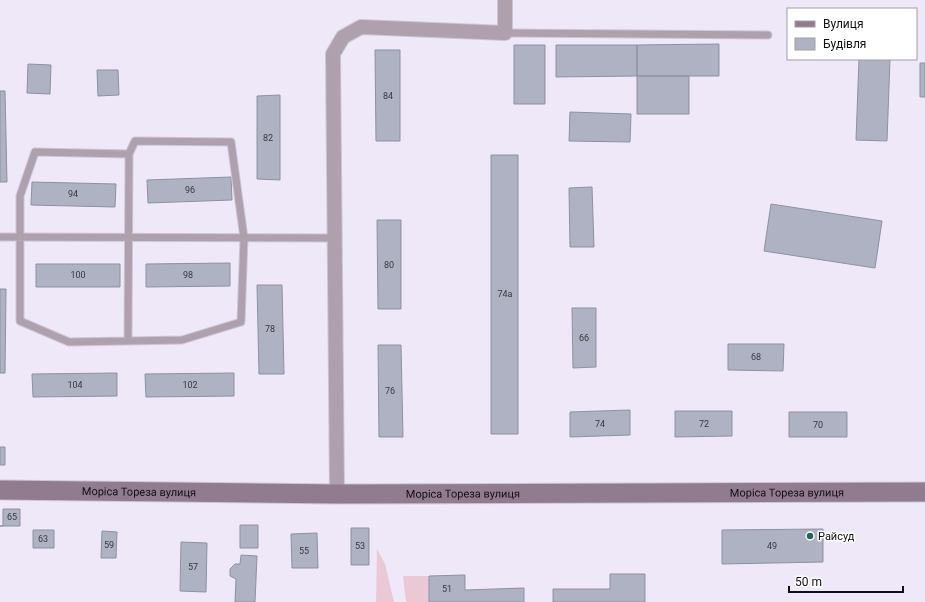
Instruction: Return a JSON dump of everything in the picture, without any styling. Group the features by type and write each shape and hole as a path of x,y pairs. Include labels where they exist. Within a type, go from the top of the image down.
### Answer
{"street":[{"path":"337,494 334,54 343,37 361,27 505,33 505,0"},
{"name":"Моріса Тореза вулиця","path":"0,490 337,494 925,492"}],"lane":[{"path":"505,33 768,35"},
{"path":"128,341 129,154 135,141 231,142 244,238 241,322 182,340 128,341 69,342 20,321 20,196 35,152 129,154"},
{"path":"0,237 335,238"}],"shaded area":[{"path":"377,549 385,564 394,602 376,602"},
{"path":"403,576 429,576 429,602 406,602"}],"building":[{"path":"719,44 719,76 637,76 637,45"},
{"path":"514,45 545,45 545,104 514,104"},
{"path":"556,45 637,45 637,76 556,77"},
{"path":"375,50 400,50 400,141 376,141"},
{"path":"859,60 890,60 887,141 856,140"},
{"path":"920,63 925,63 925,97 920,97"},
{"path":"28,64 51,65 50,94 27,93"},
{"path":"97,70 118,70 119,95 98,96"},
{"path":"637,76 689,76 689,114 637,114"},
{"path":"0,91 5,91 7,182 0,182"},
{"path":"280,95 280,180 257,179 257,96"},
{"path":"570,112 631,114 630,142 569,141"},
{"path":"491,155 518,155 518,434 491,434"},
{"path":"231,177 232,200 148,203 147,180"},
{"path":"32,182 116,184 115,207 31,205"},
{"path":"592,187 594,247 570,247 569,188"},
{"path":"771,204 882,221 875,268 764,251"},
{"path":"377,220 401,220 401,309 378,309"},
{"path":"230,263 230,286 146,287 146,264"},
{"path":"36,264 120,264 120,287 36,287"},
{"path":"257,285 282,285 284,374 259,374"},
{"path":"0,289 6,289 5,373 0,373"},
{"path":"572,308 596,308 596,367 573,368"},
{"path":"728,344 784,344 783,371 728,370"},
{"path":"378,345 401,345 403,437 379,437"},
{"path":"117,373 117,396 33,397 32,374"},
{"path":"234,373 234,396 146,397 145,374"},
{"path":"630,410 630,435 570,437 570,412"},
{"path":"675,411 732,411 732,436 675,437"},
{"path":"789,412 847,412 847,437 789,437"},
{"path":"0,447 5,447 5,465 0,465"},
{"path":"3,509 20,509 20,526 3,526"},
{"path":"240,525 258,525 258,548 240,548"},
{"path":"351,528 369,528 369,565 351,565"},
{"path":"823,529 823,562 722,564 722,530"},
{"path":"33,530 54,530 54,548 33,548"},
{"path":"102,531 117,532 116,558 101,558"},
{"path":"317,533 318,568 292,568 291,534"},
{"path":"181,542 207,543 206,592 180,591"},
{"path":"241,555 257,556 255,602 235,602 236,579 230,576 230,569 235,564 240,564"},
{"path":"610,574 645,574 645,602 553,602 553,589 610,589"},
{"path":"465,575 465,590 524,588 524,602 429,602 429,576"}],"place":[{"name":"Райсуд","path":"810,536"}]}
